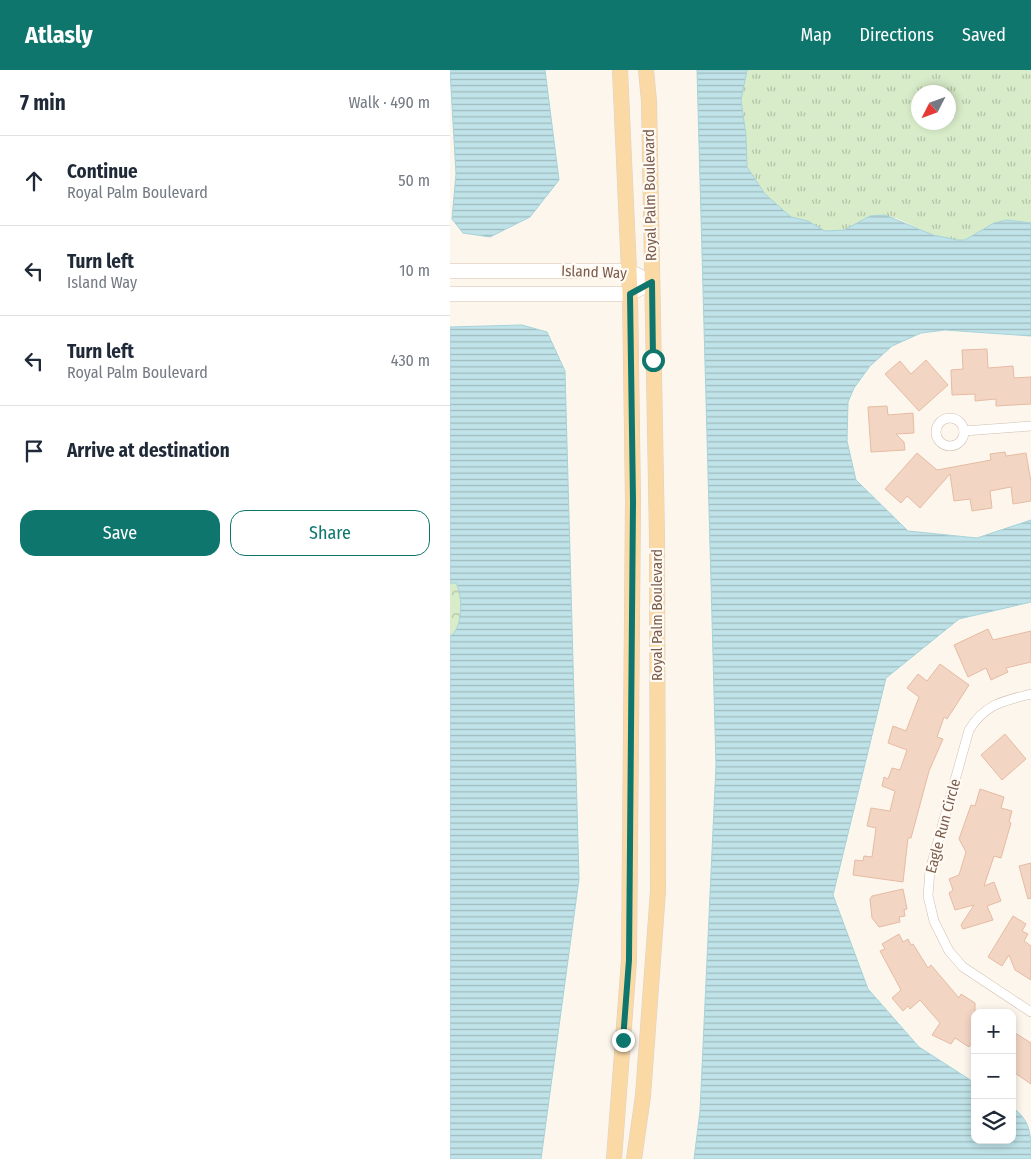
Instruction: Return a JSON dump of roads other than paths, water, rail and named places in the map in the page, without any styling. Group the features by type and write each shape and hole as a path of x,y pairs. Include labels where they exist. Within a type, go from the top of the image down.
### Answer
{"main road":[{"name":"Royal Palm Boulevard","path":"614,1159 629,960 633,511 630,294 620,70"},
{"name":"Royal Palm Boulevard","path":"634,1159 643,1096 658,891 657,538 649,101 646,70"}],"street":[{"name":"Island Way","path":"450,271 629,271 652,282"},
{"name":"Island Way","path":"450,294 630,294 652,282"},
{"path":"964,431 1031,426"},
{"name":"Eagle Run Circle","path":"1031,694 991,706 977,717 969,730 930,870 928,896 934,921 962,967 1031,1012"}],"water":[{"path":"450,70 545,70 559,180 530,217 490,237 463,233 452,219 456,174"},
{"path":"697,70 747,70 741,100 746,136 747,167 765,194 791,217 808,221 825,231 844,230 870,216 885,215 933,235 957,240 965,240 994,223 1007,220 1031,223 1031,336 945,330 921,333 892,346 870,366 854,388 848,402 847,441 856,480 908,531 977,538 1031,520 1031,602 959,619 886,678 833,895 868,989 919,1047 971,1080 971,1144 1016,1144 1016,1110 1029,1129 1031,1159 694,1159 700,1111 716,765"},
{"path":"522,325 547,332 565,371 579,879 541,1159 450,1159 450,636 457,627 461,603 456,583 450,583 450,327"}]}
